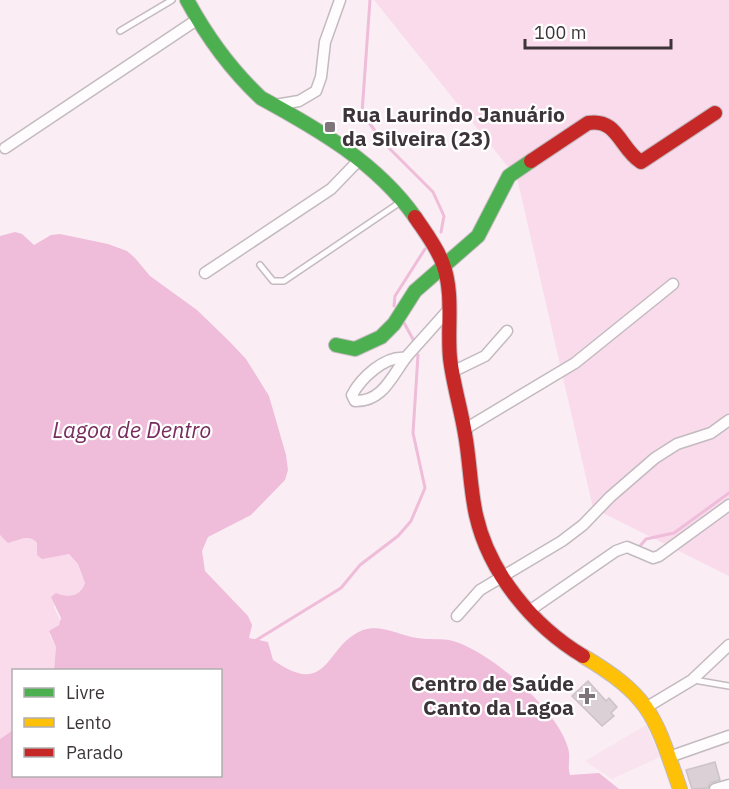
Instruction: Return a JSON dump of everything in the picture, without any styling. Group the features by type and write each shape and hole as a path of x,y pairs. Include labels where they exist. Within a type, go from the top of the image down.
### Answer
{"main road":[{"path":"187,0 233,72 261,98 377,171 403,201 432,243 444,266 452,372 465,429 479,525 488,550 503,575 530,610 566,645 624,681 647,707 680,789"},
{"path":"336,345 355,349 381,337 394,324 415,291 478,236 509,176 588,123 601,121 608,123 633,156 641,162 715,113"}],"street":[{"path":"275,105 310,97 316,91 321,78 325,42 340,0"},
{"path":"5,148 198,19"},
{"path":"205,273 332,189 360,159"},
{"path":"465,429 575,363 673,285"},
{"path":"406,358 397,356 358,383 352,394 355,402 366,402 382,390 398,373 406,358 449,309"},
{"path":"452,372 484,356 507,331"},
{"path":"458,616 480,590 562,541 583,525 610,497 669,448 701,438 729,420"},
{"path":"530,610 616,551 627,547 653,558 659,556 729,505"},
{"path":"647,707 692,680 729,645"},
{"path":"669,757 729,736"},
{"path":"715,789 729,785"}],"lane":[{"path":"120,31 172,0"},
{"path":"261,265 273,281 284,281 403,201"},
{"path":"692,680 729,686"}],"shaded area":[{"path":"374,0 729,0 729,576 593,508 517,178"},
{"path":"0,535 12,542 25,538 31,539 37,543 37,550 69,554 78,564 85,583 77,594 65,596 56,593 54,607 61,622 49,634 56,647 54,669 12,669 12,731 0,739"},
{"path":"646,725 660,757 612,779 585,761"}],"water":[{"name":"Lagoa de Dentro","path":"15,232 22,234 34,245 51,235 60,234 108,244 127,251 150,276 197,310 246,359 269,396 288,470 285,480 251,515 208,537 202,551 205,571 248,616 252,625 249,638 268,642 273,660 292,671 306,674 317,672 351,637 370,628 417,638 453,641 486,657 521,684 537,700 562,733 568,748 570,775 599,773 619,789 0,789 0,739 12,731 12,777 222,777 222,669 54,669 56,647 49,631 59,625 61,618 51,597 56,593 65,596 77,594 85,583 78,564 69,554 42,559 37,555 37,543 34,540 23,538 8,543 0,535 0,236"}],"building":[{"path":"588,681 606,701 609,698 617,707 611,713 614,716 602,726 572,696"},
{"path":"715,762 720,780 710,783 708,788 692,789 686,770"}],"waterway":[{"path":"370,0 362,113 383,142 433,192 444,216 441,232"},
{"path":"394,306 395,296 425,249"},
{"path":"403,321 414,341"},
{"path":"253,642 341,588 360,565 398,536 411,521 425,488 413,433 418,355"},
{"path":"640,546 646,539 674,533 729,493"}],"traffic: fast":[{"path":"187,0 220,52 261,98 325,135 365,164 400,198 415,217"},
{"path":"336,345 355,349 381,337 394,324 415,291 478,236 509,176 531,161"}],"traffic: slow":[{"path":"583,656 624,684 648,711 657,726 680,789"}],"traffic: jam":[{"path":"531,161 588,123 598,123 612,130 641,162 715,113"},
{"path":"415,217 437,252 446,275 449,299 450,358 467,444 474,505 482,536 502,577 516,596 547,629 583,656"}],"place":[{"name":"Rua Laurindo Januário da Silveira (23)","path":"330,127"},
{"name":"Centro de Saúde Canto da Lagoa","path":"587,696"}]}
